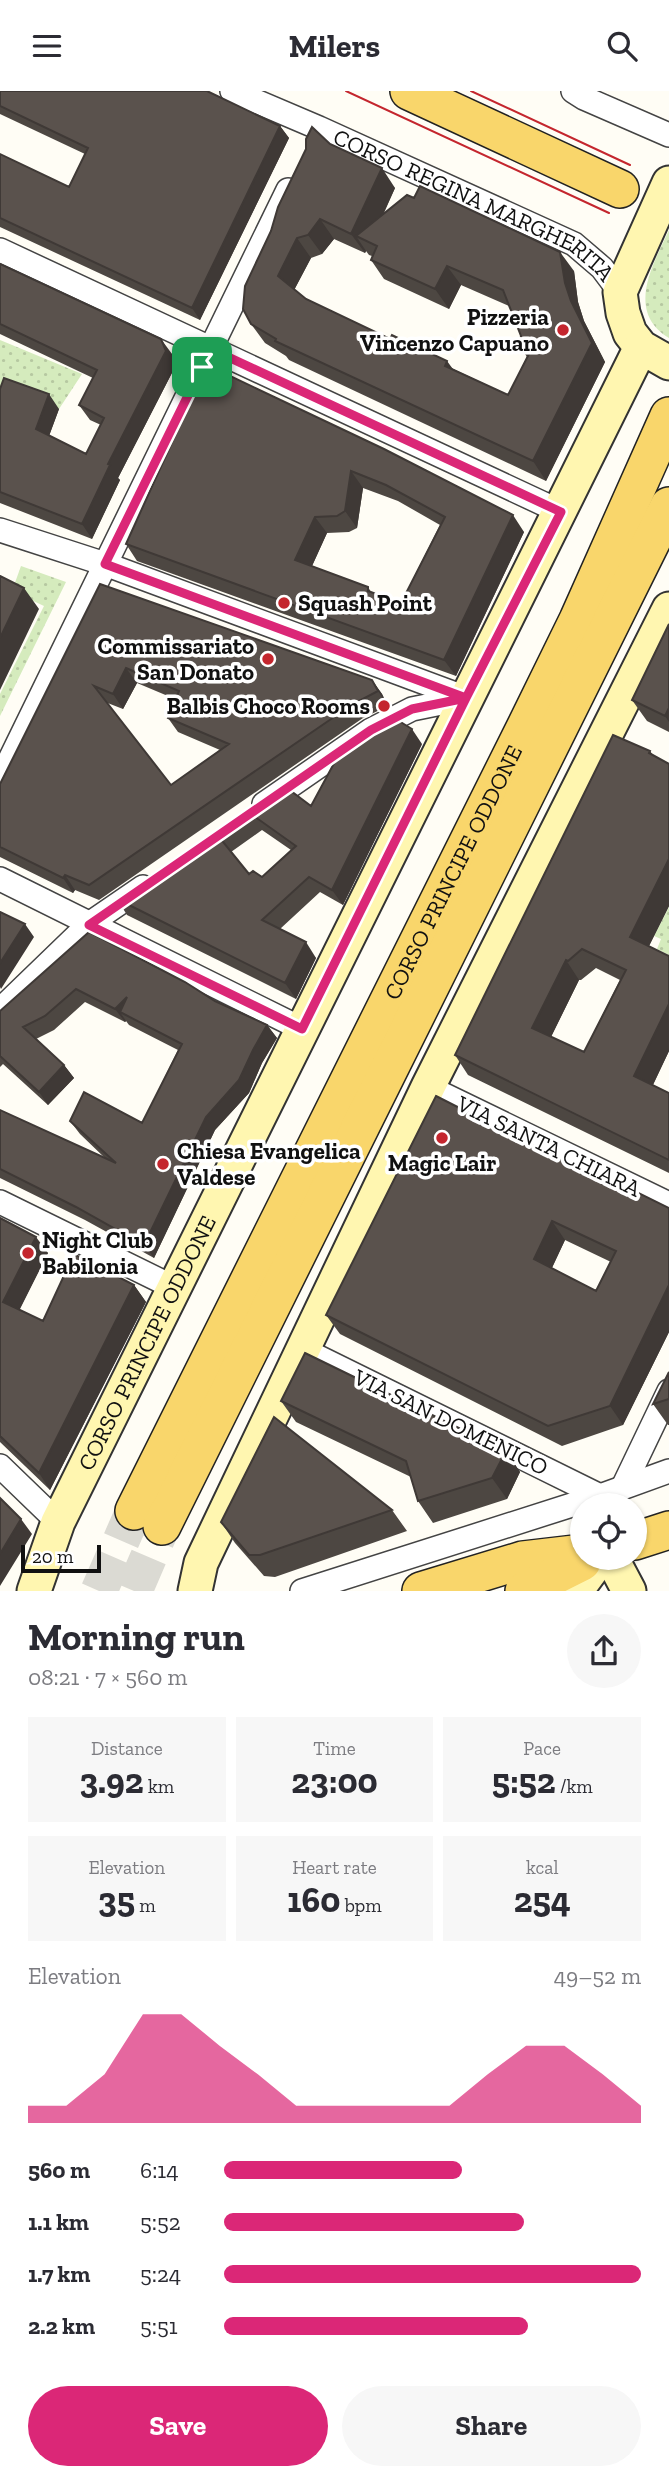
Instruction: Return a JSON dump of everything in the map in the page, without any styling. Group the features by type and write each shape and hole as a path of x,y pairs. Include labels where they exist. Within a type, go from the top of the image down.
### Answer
{"main road":[{"path":"409,91 620,189"},
{"name":"CORSO PRINCIPE ODDONE","path":"669,416 578,620 148,1518 669,506"},
{"path":"647,1537 669,1529"},
{"path":"421,1591 523,1560 570,1555"},
{"path":"524,1591 570,1568"}],"street":[{"name":"CORSO REGINA MARGHERITA","path":"232,91 574,244 590,255 620,292 630,333 641,347"},
{"path":"581,93 669,135"},
{"path":"0,780 319,128"},
{"path":"620,292 669,183"},
{"path":"0,250 561,512"},
{"path":"641,347 669,363"},
{"name":"CORSO PRINCIPE ODDONE","path":"34,1591 58,1522 641,347"},
{"path":"0,530 105,564 466,698"},
{"path":"195,1591 201,1563 428,1087 669,609"},
{"path":"244,818 371,730 412,709 466,698"},
{"path":"0,1010 89,925 166,871"},
{"path":"0,879 302,1029"},
{"name":"VIA SANTA CHIARA","path":"428,1087 669,1204"},
{"path":"0,1202 175,1287"},
{"name":"VIA SAN DOMENICO","path":"302,1349 586,1493"},
{"path":"624,1487 669,1391"},
{"path":"0,1466 58,1522"},
{"path":"613,1493 669,1471"},
{"path":"302,1591 570,1509"},
{"path":"576,1591 591,1570"},
{"path":"618,1570 629,1591"}],"green space":[{"path":"669,230 669,338 656,327 648,315 645,301 650,272"},
{"path":"0,340 82,374 59,409 15,393 0,432"},
{"path":"21,566 66,582 0,716 0,694 44,606 12,591"},
{"path":"669,907 669,955 657,949 661,939 654,936"}],"building":[{"path":"0,91 207,91 280,126 192,308 0,218 0,154 69,187 88,148 0,106"},
{"path":"312,127 330,144 382,168 351,234 320,219 308,235 297,238 278,276 306,299 390,339 392,335 447,361 445,366 508,395 531,350 519,345 521,336 503,290 447,266 435,289 371,260 377,246 356,236 407,195 414,198 420,186 560,252 571,301 592,343 533,461 275,341 276,339 251,324 243,309 245,286 306,149 306,139"},
{"path":"0,264 161,339 166,351 108,464 110,465 82,524 0,492 0,389 4,378 49,394 36,429 86,454 104,418 79,405 97,370 0,324"},
{"path":"207,365 384,449 513,515 444,660 126,544","holes":["351,471 386,485 445,517 401,603 368,591 368,587 295,560 315,517 337,516 345,511"]},
{"path":"0,576 24,588 0,638"},
{"path":"100,584 372,680 378,691 353,704 89,885 65,875 63,878 0,847 0,784","holes":["126,668 179,691 168,718 229,744 171,785 94,686 113,694"]},
{"path":"669,624 669,708 665,716 632,700"},
{"path":"399,721 412,729 332,890 309,877 262,920 306,942 285,983 117,899 283,785 311,806 345,743","holes":["251,814 296,846 262,877 253,871 249,874 219,837"]},
{"path":"613,735 650,751 649,753 669,764 669,859 630,937 669,956 669,1004 634,1076 669,1093 669,1160 455,1055","holes":["582,949 626,970 584,1052 532,1028 566,960"]},
{"path":"0,912 25,924 0,963"},
{"path":"89,932 185,982 215,1001 267,1025 239,1080 206,1117 144,1245 0,1169 0,1110 116,1163 70,1121 84,1092 142,1123 182,1044 120,1012 127,997 115,1009 76,989 45,1016 23,1027 64,1065 39,1092 0,1056 0,1011"},
{"path":"436,1096 544,1151 572,1164 574,1161 669,1208 669,1285 610,1406 548,1426 326,1315","holes":["552,1221 616,1251 596,1291 534,1259"]},
{"path":"0,1218 36,1237 3,1302 43,1321 74,1254 134,1285 39,1473 0,1436"},
{"path":"305,1353 506,1451 492,1478 418,1501 406,1461 281,1401"},
{"path":"669,1372 669,1399 653,1404"},
{"path":"274,1417 392,1510 260,1555 249,1555 221,1522"},
{"path":"0,1498 21,1519 0,1554"}],"tunnel":[{"path":"99,1591 134,1511"},
{"path":"134,1591 162,1526"}],"tram line":[{"path":"346,91 609,213"},
{"path":"471,91 630,165"}],"place":[{"name":"Pizzeria Vincenzo Capuano","path":"563,330"},
{"name":"Squash Point","path":"284,603"},
{"name":"Commissariato San Donato","path":"268,659"},
{"name":"Balbis Choco Rooms","path":"384,706"},
{"name":"Magic Lair","path":"442,1138"},
{"name":"Chiesa Evangelica Valdese","path":"163,1164"},
{"name":"Night Club Babilonia","path":"28,1253"}],"route":[{"path":"202,367 105,564 466,698 302,1029 89,925 371,730 412,709 466,698 561,512 211,349 202,367"}]}
